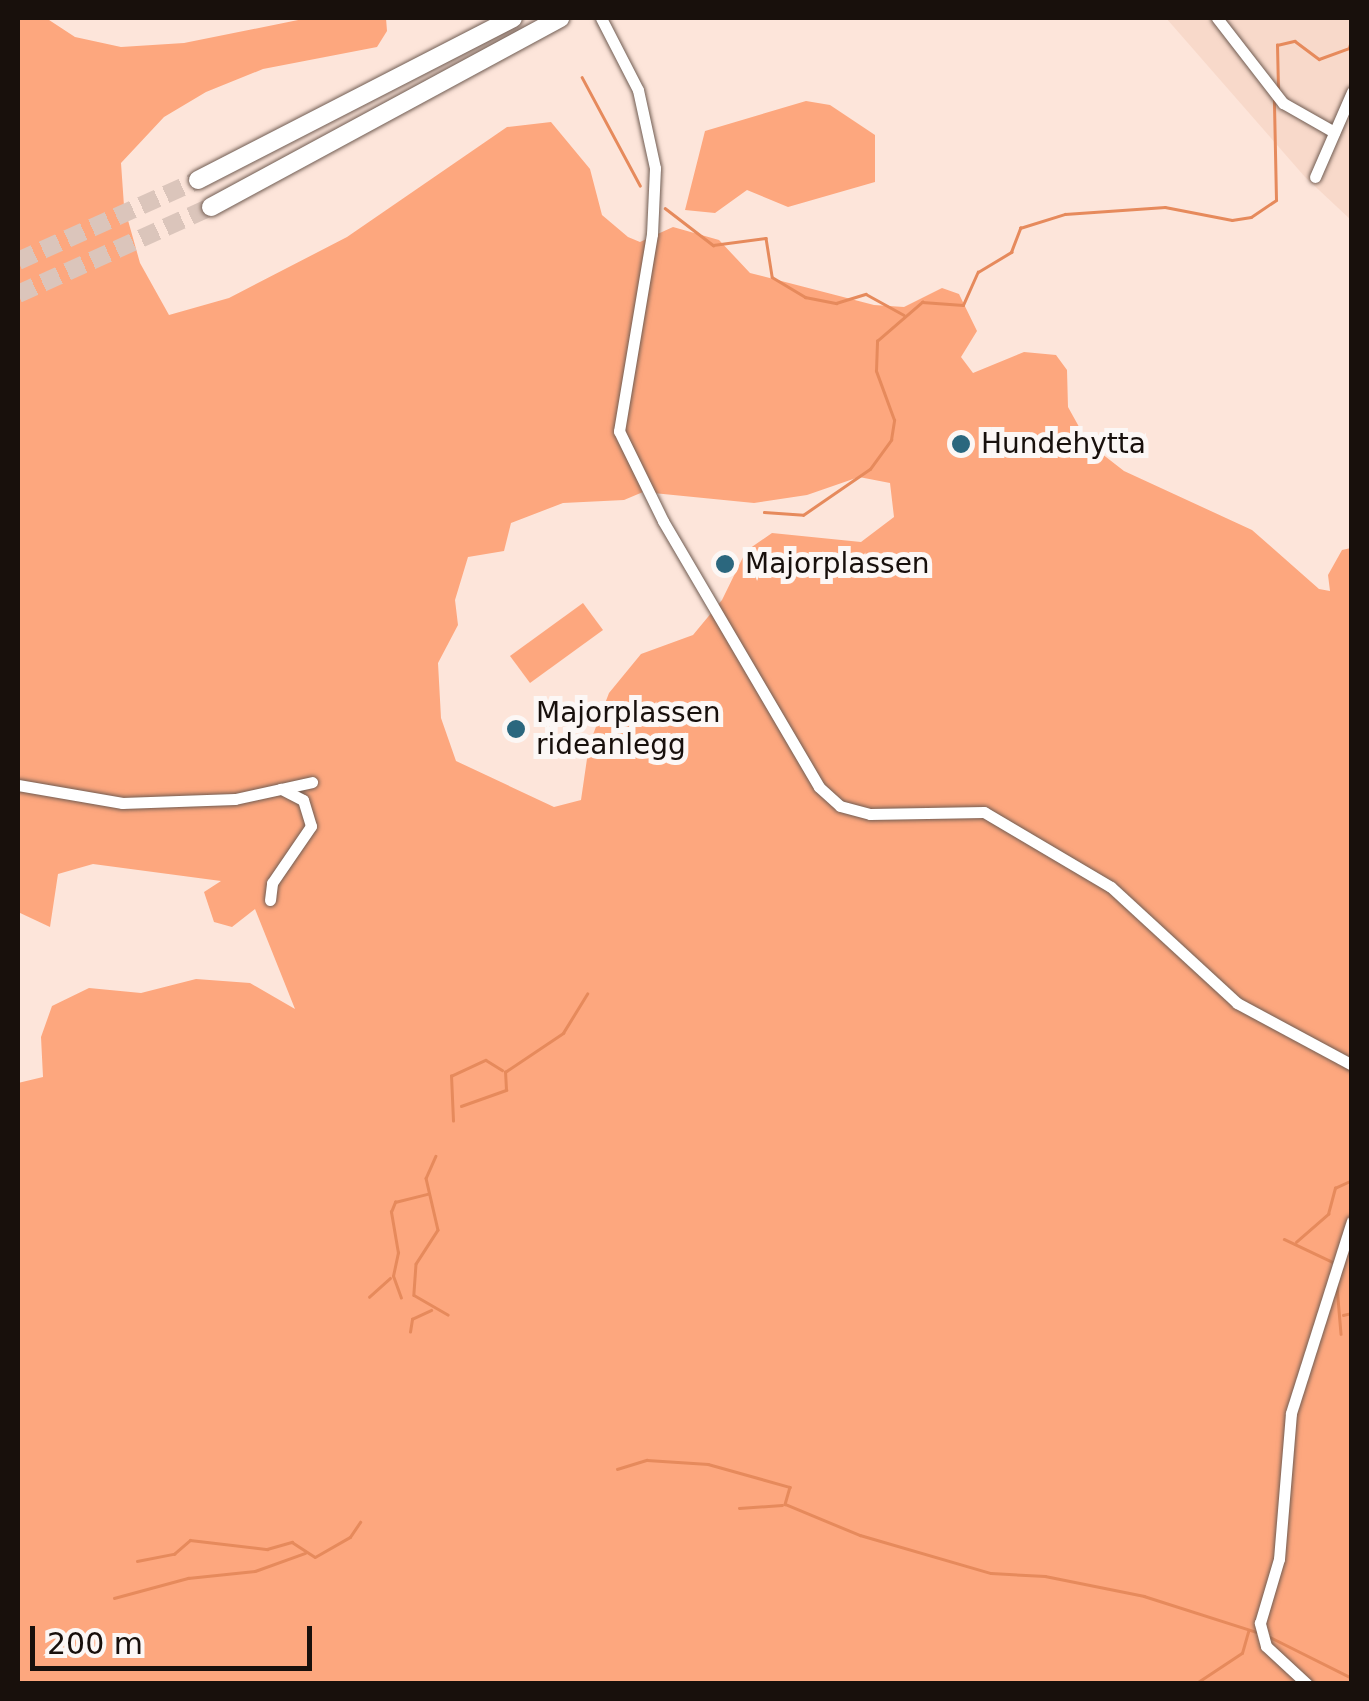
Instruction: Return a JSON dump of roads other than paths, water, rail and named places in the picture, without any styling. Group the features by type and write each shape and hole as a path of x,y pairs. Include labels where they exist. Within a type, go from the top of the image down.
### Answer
{"highway":[{"path":"198,180 513,18"},
{"path":"211,207 560,18"}],"street":[{"path":"1217,18 1283,102 1334,132"},
{"path":"602,20 643,103 655,182 617,424 630,460 716,611 834,802 880,815 964,808 984,812 1106,884 1237,1003 1352,1066"},
{"path":"1315,177 1352,92"},
{"path":"18,786 104,803 235,799 312,782"},
{"path":"270,900 272,882 310,826 303,800 281,789"},
{"path":"1307,1684 1266,1646 1260,1622 1279,1559 1291,1412 1352,1222"}],"waterway":[{"path":"1278,89 1277,45 1295,41 1319,59 1349,48 1352,37"},
{"path":"582,77 640,185"},
{"path":"764,512 803,515 870,469 891,440 894,420 876,371 877,341 922,302 963,305 978,272 1011,252 1020,228 1065,214 1165,207 1232,220 1251,217 1276,200 1274,101"},
{"path":"665,208 713,245 766,238 772,277 805,297 836,303 866,294 904,315"},
{"path":"461,1106 506,1090 505,1072 563,1033 587,994"},
{"path":"453,1121 451,1076 486,1060 502,1070"},
{"path":"436,1156 426,1178 438,1230 416,1264 414,1295 448,1315"},
{"path":"1296,1242 1328,1214 1335,1188 1352,1180"},
{"path":"401,1298 393,1276 398,1253 391,1212 395,1202 428,1194"},
{"path":"1284,1239 1335,1263"},
{"path":"369,1297 390,1278"},
{"path":"1337,1286 1341,1334"},
{"path":"410,1332 412,1319 431,1310"},
{"path":"1343,1315 1352,1313"},
{"path":"617,1469 647,1460 708,1464 790,1487 785,1504 860,1535 991,1573 1045,1576 1144,1596 1257,1632"},
{"path":"739,1508 782,1505"},
{"path":"137,1561 174,1554 190,1540 267,1549 292,1542 315,1557 350,1537 360,1522"},
{"path":"114,1598 188,1578 255,1571 305,1553"},
{"path":"1195,1684 1242,1653 1248,1632"},
{"path":"1270,1637 1352,1678"}],"tunnel":[{"path":"18,261 198,180"},
{"path":"18,294 211,207"}],"place":[{"name":"Hundehytta","path":"961,444"},
{"name":"Majorplassen","path":"725,564"},
{"name":"Majorplassen rideanlegg","path":"516,729"}]}
